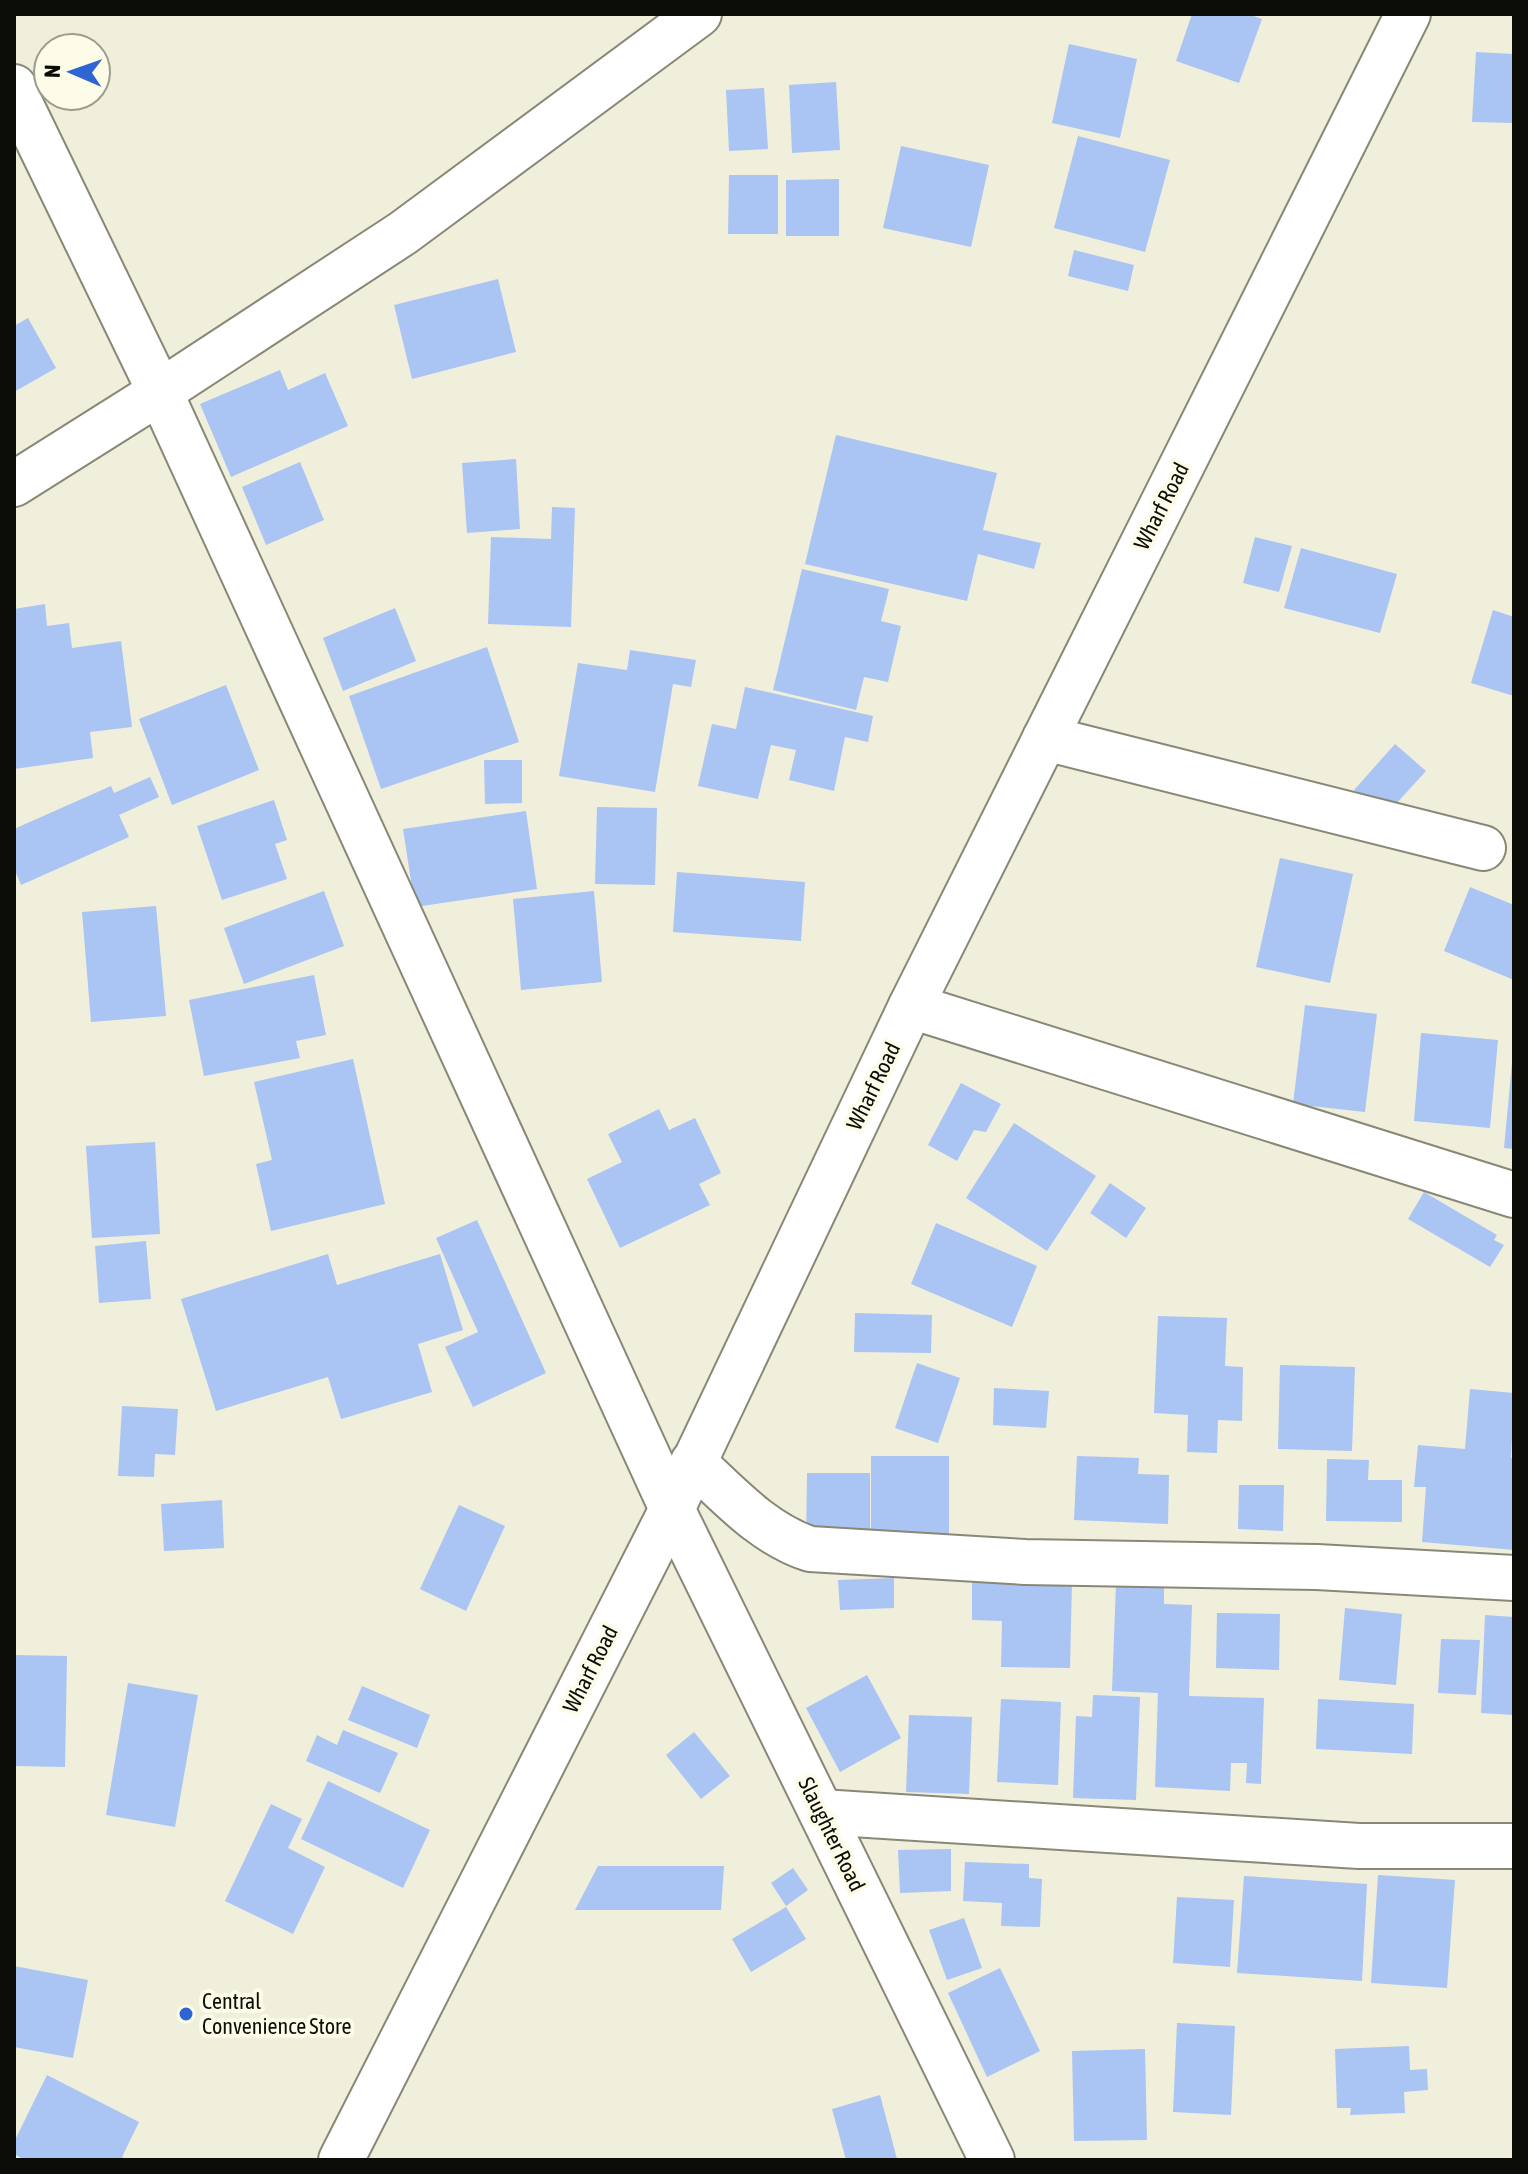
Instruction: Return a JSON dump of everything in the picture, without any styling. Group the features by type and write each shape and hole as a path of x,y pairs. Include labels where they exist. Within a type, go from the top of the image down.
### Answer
{"street":[{"path":"14,484 403,233 699,14"},
{"name":"Wharf Road","path":"341,2160 672,1509 911,1006 1408,14"},
{"name":"Slaughter Road","path":"15,96 160,392 672,1509 992,2160"},
{"path":"1045,738 1483,848"},
{"path":"911,1006 1514,1195"},
{"path":"693,1462 760,1524 791,1543 810,1549 1025,1562 1317,1567 1514,1578"},
{"path":"821,1812 1359,1846 1514,1846"}],"building":[{"path":"1192,14 1248,14 1262,19 1239,83 1176,61"},
{"path":"1069,44 1137,59 1120,138 1052,123"},
{"path":"1476,52 1514,54 1514,123 1472,122"},
{"path":"836,82 840,150 792,153 789,85"},
{"path":"764,88 768,149 729,151 726,90"},
{"path":"1078,136 1170,160 1145,252 1054,228"},
{"path":"901,146 989,165 971,247 883,228"},
{"path":"729,175 778,175 778,234 728,234"},
{"path":"839,179 839,236 786,236 786,180"},
{"path":"1074,250 1134,265 1128,291 1068,276"},
{"path":"498,279 516,352 412,379 394,305"},
{"path":"28,318 56,368 14,392 14,326"},
{"path":"280,370 288,390 325,373 348,426 231,477 200,404"},
{"path":"836,435 997,473 983,530 1041,543 1034,569 978,554 967,601 805,564"},
{"path":"516,459 520,529 467,533 462,463"},
{"path":"300,462 324,520 266,545 242,487"},
{"path":"552,507 575,508 571,627 488,624 491,537 551,539"},
{"path":"1255,537 1292,546 1279,592 1243,583"},
{"path":"1301,548 1397,574 1380,633 1284,608"},
{"path":"802,569 889,589 881,621 901,626 888,682 864,677 856,710 773,690"},
{"path":"45,604 47,626 69,623 72,648 121,641 132,727 90,732 93,758 14,769 14,609"},
{"path":"395,608 416,661 343,691 323,638"},
{"path":"1493,610 1514,617 1514,696 1471,683"},
{"path":"487,647 519,742 381,789 349,696"},
{"path":"630,650 696,660 691,687 673,684 655,792 559,776 578,663 627,670"},
{"path":"226,685 259,770 172,805 139,719"},
{"path":"745,687 873,716 868,742 845,737 834,791 789,780 796,750 771,745 758,799 698,786 712,724 736,729"},
{"path":"1395,744 1426,771 1384,817 1354,790"},
{"path":"484,760 522,760 522,803 485,804"},
{"path":"150,777 159,797 119,815 129,837 21,885 14,868 14,829 111,786 114,793"},
{"path":"274,800 287,840 275,844 287,879 222,900 197,826"},
{"path":"597,807 657,808 655,885 595,884"},
{"path":"526,811 537,889 415,907 403,829"},
{"path":"1280,858 1353,874 1330,983 1256,967"},
{"path":"677,872 805,882 801,941 673,932"},
{"path":"1470,887 1514,905 1514,980 1444,951"},
{"path":"324,891 344,946 244,984 224,928"},
{"path":"594,891 602,982 521,990 513,899"},
{"path":"156,906 166,1016 91,1022 82,912"},
{"path":"314,975 326,1035 296,1041 300,1058 204,1076 189,1000"},
{"path":"1305,1005 1377,1014 1365,1112 1293,1104"},
{"path":"1421,1033 1498,1040 1490,1128 1414,1121"},
{"path":"353,1059 385,1204 271,1231 256,1164 272,1160 254,1082"},
{"path":"1514,1064 1514,1149 1504,1148"},
{"path":"961,1083 1001,1104 986,1132 974,1130 957,1161 928,1145"},
{"path":"659,1109 669,1130 695,1118 721,1173 699,1184 710,1205 620,1248 587,1179 622,1162 608,1134"},
{"path":"1014,1123 1096,1176 1047,1251 966,1198"},
{"path":"155,1142 160,1234 92,1238 86,1146"},
{"path":"1110,1183 1146,1208 1126,1238 1090,1213"},
{"path":"1424,1192 1497,1235 1494,1240 1504,1245 1490,1267 1408,1219"},
{"path":"477,1220 546,1373 473,1407 445,1347 478,1332 436,1238"},
{"path":"936,1223 1037,1266 1012,1327 911,1284"},
{"path":"146,1241 151,1299 99,1303 95,1246"},
{"path":"328,1254 337,1285 440,1254 463,1330 418,1344 432,1392 341,1419 328,1377 216,1411 181,1299"},
{"path":"855,1313 932,1315 931,1353 854,1352"},
{"path":"1158,1316 1227,1318 1225,1366 1243,1367 1242,1421 1218,1420 1217,1453 1187,1452 1188,1415 1154,1413"},
{"path":"917,1363 960,1378 938,1443 895,1428"},
{"path":"1280,1365 1355,1367 1352,1451 1278,1449"},
{"path":"994,1388 1049,1391 1046,1428 993,1425"},
{"path":"1470,1389 1514,1393 1511,1458 1514,1458 1514,1550 1422,1542 1426,1487 1414,1487 1418,1445 1465,1449"},
{"path":"122,1406 178,1409 175,1455 155,1454 154,1477 118,1476"},
{"path":"871,1456 949,1456 949,1534 871,1534"},
{"path":"1077,1456 1139,1458 1138,1474 1169,1475 1168,1524 1074,1520"},
{"path":"1327,1459 1369,1460 1368,1480 1402,1480 1402,1522 1326,1521"},
{"path":"807,1473 870,1473 870,1546 806,1546"},
{"path":"1239,1485 1284,1485 1283,1531 1238,1529"},
{"path":"222,1500 224,1548 164,1551 161,1504"},
{"path":"459,1505 505,1526 466,1611 420,1589"},
{"path":"894,1578 894,1608 840,1610 838,1580"},
{"path":"972,1582 1072,1583 1070,1668 1001,1667 1002,1621 972,1620"},
{"path":"1116,1583 1164,1586 1164,1604 1192,1605 1189,1696 1264,1698 1261,1784 1246,1783 1247,1763 1231,1763 1230,1791 1155,1787 1158,1693 1112,1691"},
{"path":"1345,1608 1402,1614 1396,1685 1339,1680"},
{"path":"1217,1613 1280,1614 1279,1670 1216,1668"},
{"path":"1485,1615 1514,1617 1514,1715 1481,1713"},
{"path":"1441,1639 1480,1640 1476,1695 1438,1693"},
{"path":"14,1655 67,1656 65,1767 14,1766"},
{"path":"867,1675 901,1738 840,1772 806,1708"},
{"path":"128,1683 198,1695 175,1827 106,1815"},
{"path":"362,1686 430,1715 417,1748 348,1720"},
{"path":"1093,1695 1140,1697 1136,1800 1073,1798 1076,1716 1092,1717"},
{"path":"1001,1699 1061,1702 1058,1785 997,1782"},
{"path":"1318,1699 1414,1704 1412,1754 1316,1749"},
{"path":"909,1715 972,1717 969,1794 906,1792"},
{"path":"343,1730 398,1753 380,1793 306,1761 317,1735 337,1745"},
{"path":"694,1732 730,1776 701,1799 666,1755"},
{"path":"328,1781 430,1830 403,1888 301,1839"},
{"path":"271,1804 302,1819 288,1848 325,1867 293,1934 225,1901"},
{"path":"951,1849 951,1891 900,1893 898,1850"},
{"path":"965,1862 1029,1864 1029,1878 1042,1879 1040,1927 1001,1926 1002,1903 963,1901"},
{"path":"598,1866 724,1866 721,1910 575,1910"},
{"path":"793,1868 808,1890 786,1906 771,1883"},
{"path":"1378,1875 1455,1880 1447,1988 1371,1983"},
{"path":"1244,1876 1367,1884 1362,1981 1237,1973"},
{"path":"1177,1897 1234,1900 1230,1967 1173,1963"},
{"path":"786,1907 806,1939 751,1972 732,1939"},
{"path":"964,1918 982,1968 947,1980 929,1930"},
{"path":"14,1966 88,1980 73,2058 14,2047"},
{"path":"1000,1968 1040,2051 987,2077 948,1993"},
{"path":"1177,2023 1235,2026 1231,2115 1173,2112"},
{"path":"1409,2046 1410,2070 1427,2069 1428,2090 1404,2092 1405,2113 1350,2115 1351,2108 1337,2108 1335,2049"},
{"path":"1145,2049 1147,2140 1074,2141 1072,2051"},
{"path":"47,2075 139,2122 122,2157 128,2160 25,2160 14,2154 14,2142"},
{"path":"880,2095 897,2159 846,2160 832,2109"}],"place":[{"name":"Central Convenience Store","path":"186,2014"}]}
